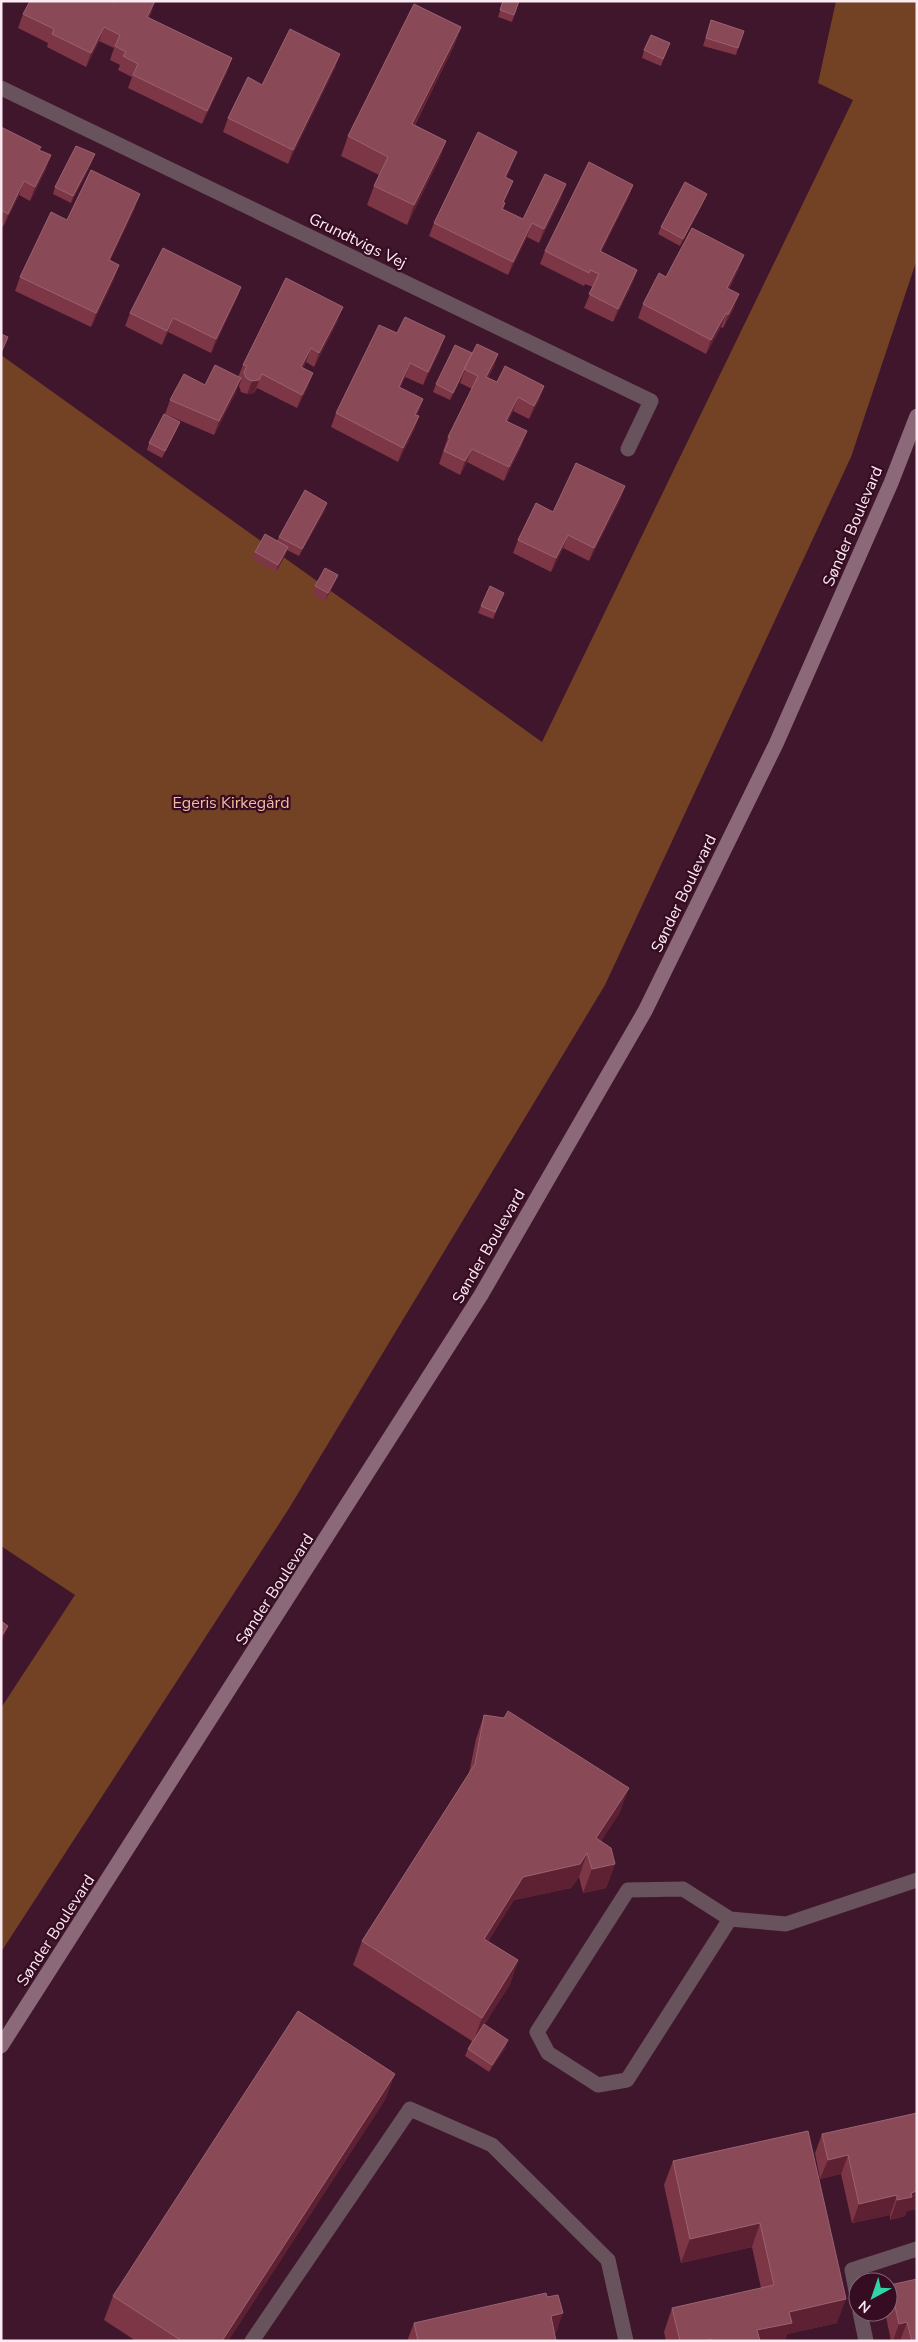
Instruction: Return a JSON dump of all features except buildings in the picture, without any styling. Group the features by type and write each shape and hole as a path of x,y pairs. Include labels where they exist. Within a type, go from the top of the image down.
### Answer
{"street":[{"name":"Grundtvigs Vej","path":"1,88 651,402 628,449"},
{"name":"Sønder Boulevard","path":"1,2046 481,1295 644,1010 776,744 891,483 917,416"},
{"path":"730,1919 627,2080 598,2085 548,2053 537,2032 628,1890 683,1890 730,1919 786,1924 917,1880"},
{"path":"252,2341 410,2109 492,2145 608,2260 626,2341"},
{"path":"852,2272 852,2270 917,2249"},
{"path":"862,2322 866,2341"}],"green space":[{"name":"Egeris Kirkegård","path":"836,1 917,1 917,259 851,457 605,985 288,1510 1,1952 1,1708 75,1595 1,1546 1,355 542,742 853,100 818,83"}]}
